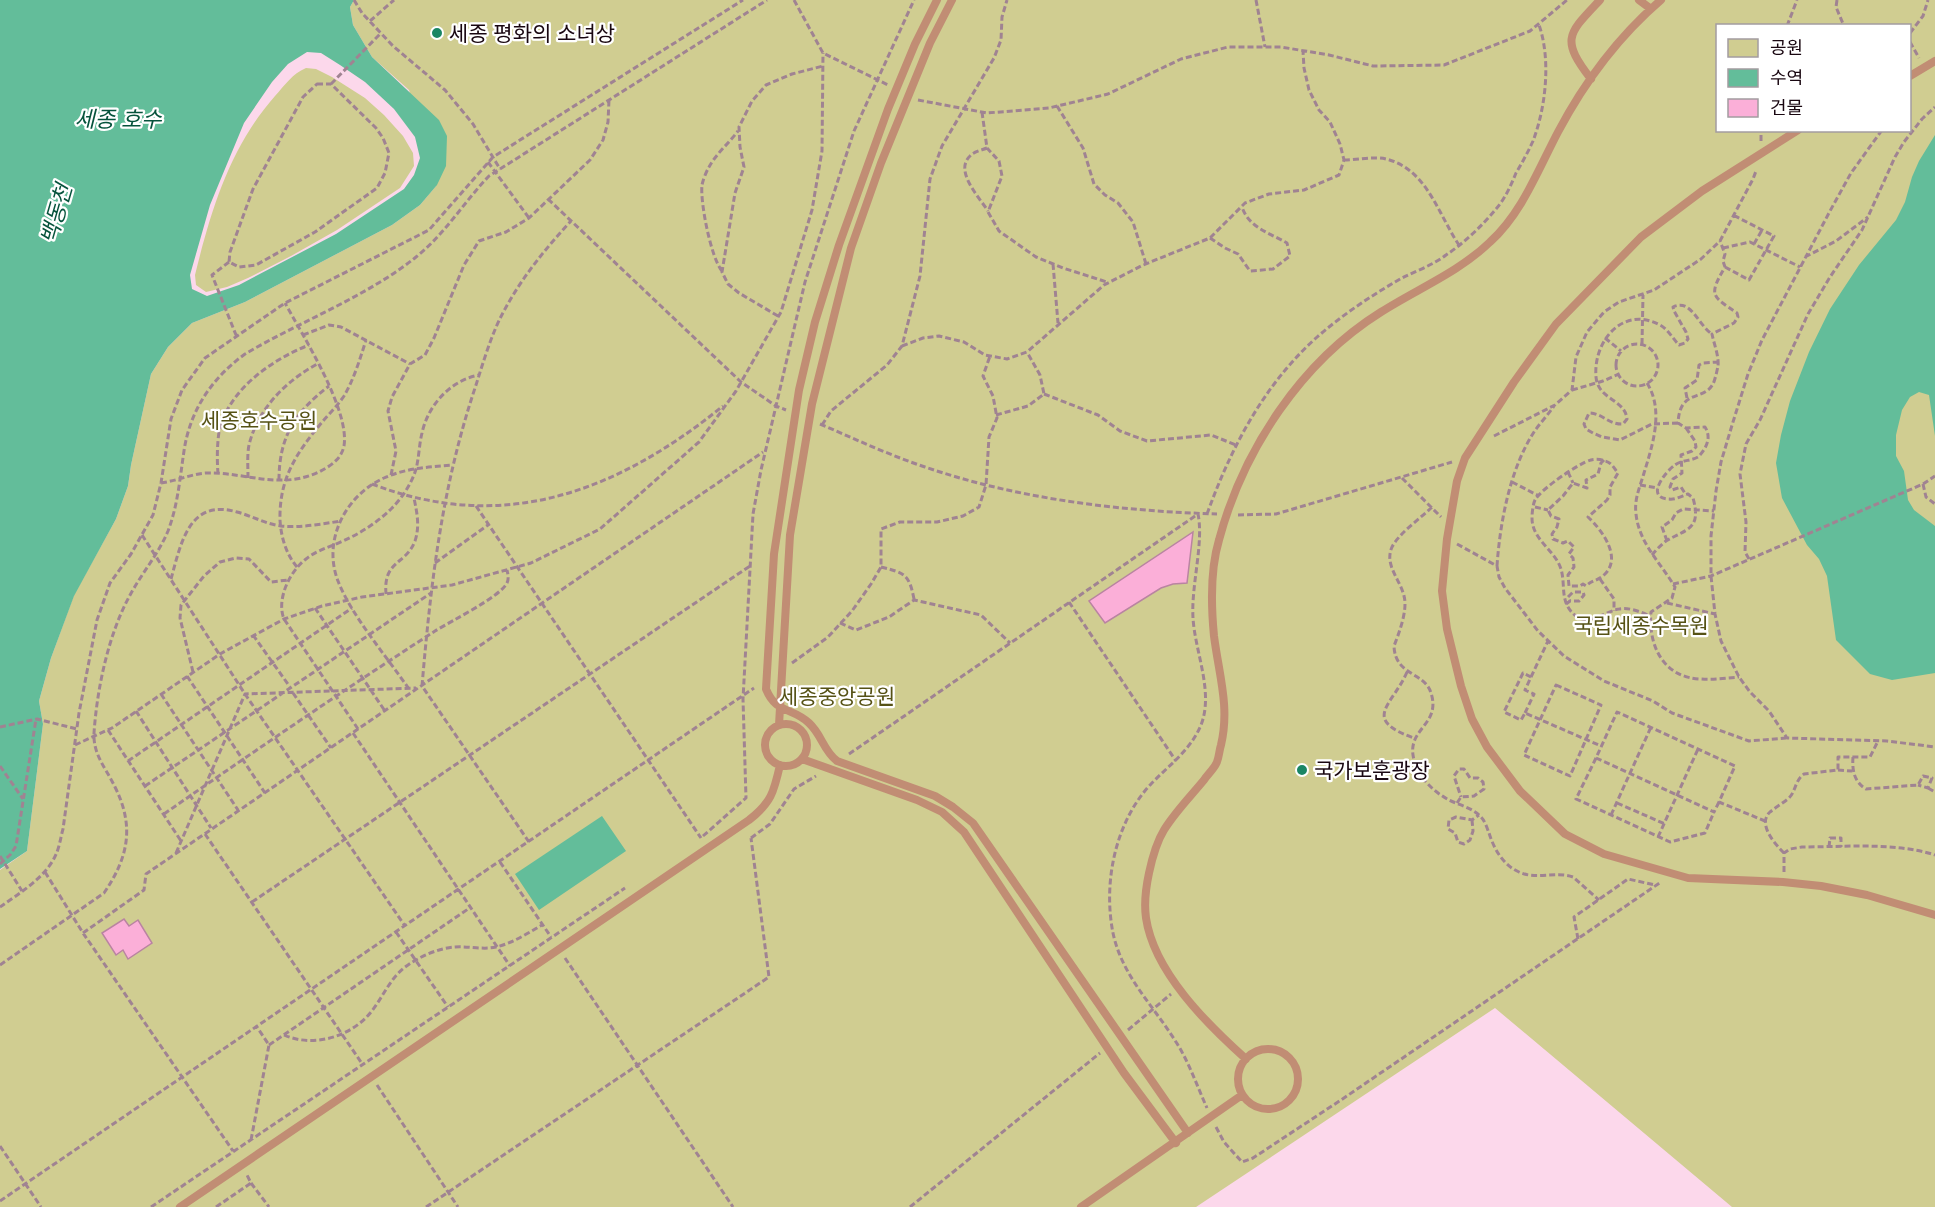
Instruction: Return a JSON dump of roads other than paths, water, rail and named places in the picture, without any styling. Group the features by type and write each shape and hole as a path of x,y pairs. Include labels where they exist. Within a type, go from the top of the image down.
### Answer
{"lane":[{"path":"937,0 896,89 839,244 815,322 796,414 774,555 766,689 770,700 780,709 795,714 808,723 819,736 827,753 837,761 934,796 973,823 1188,1133"},
{"path":"779,725 790,535 809,420 851,248 881,163 930,43 952,0"},
{"path":"1591,79 1575,58 1570,39 1577,24 1600,0"},
{"path":"1640,0 1651,9"},
{"path":"1246,1059 1209,1023 1167,972 1153,944 1145,917 1146,886 1152,858 1161,835 1176,811 1216,764 1222,739 1226,710 1214,635 1212,584 1218,541 1241,476 1257,443 1304,378 1327,355 1378,314 1437,281 1490,242 1526,194 1558,131 1591,79 1615,48 1661,0"},
{"path":"1911,75 1935,61"},
{"path":"1795,132 1702,191 1641,237 1556,324 1515,382 1465,458 1457,481 1447,539 1443,591 1447,629 1472,719 1487,747 1520,791 1565,834 1604,854 1688,878 1785,882 1868,895 1935,915"},
{"path":"779,725 792,725 803,732 807,745 802,759 790,766 780,765 770,759 764,746 768,733 779,725"},
{"path":"802,759 917,800 942,812 964,832 1107,1048 1176,1143"},
{"path":"180,1207 749,820 762,810 775,790 780,765"},
{"path":"1267,1048 1287,1055 1298,1072 1299,1083 1290,1101 1273,1110 1254,1107 1242,1095 1237,1083 1238,1074 1246,1059 1257,1051 1267,1048"},
{"path":"1081,1207 1242,1095"}],"water":[{"name":"세종 호수","path":"0,0 354,0 350,7 353,25 372,57 439,120 447,136 446,166 437,185 420,205 392,225 245,302 192,323 168,347 151,374 128,486 116,519 74,596 51,658 39,701 43,724 27,851 0,869","holes":["307,52 321,53 365,82 394,109 415,137 420,158 414,175 404,189 336,234 239,285 207,296 192,289 190,275 210,205 244,123 272,82 288,64"]},
{"path":"1935,135 1935,436 1929,395 1919,392 1910,397 1902,410 1896,435 1896,456 1904,471 1908,500 1914,510 1935,526 1935,673 1892,680 1870,674 1836,640 1827,576 1819,559 1807,545 1782,498 1776,463 1790,401 1809,352 1830,309 1859,265 1896,220 1905,202 1919,161"},
{"path":"602,816 626,851 539,910 515,874"}],"place":[{"name":"세종 평화의 소녀상","path":"437,33"},
{"name":"국가보훈광장","path":"1302,770"}],"water label":[{"name":"백동천","path":"56,214"}],"park label":[{"name":"세종호수공원","path":"259,420"},
{"name":"국립세종수목원","path":"1641,625"},
{"name":"세종중앙공원","path":"837,696"}]}
